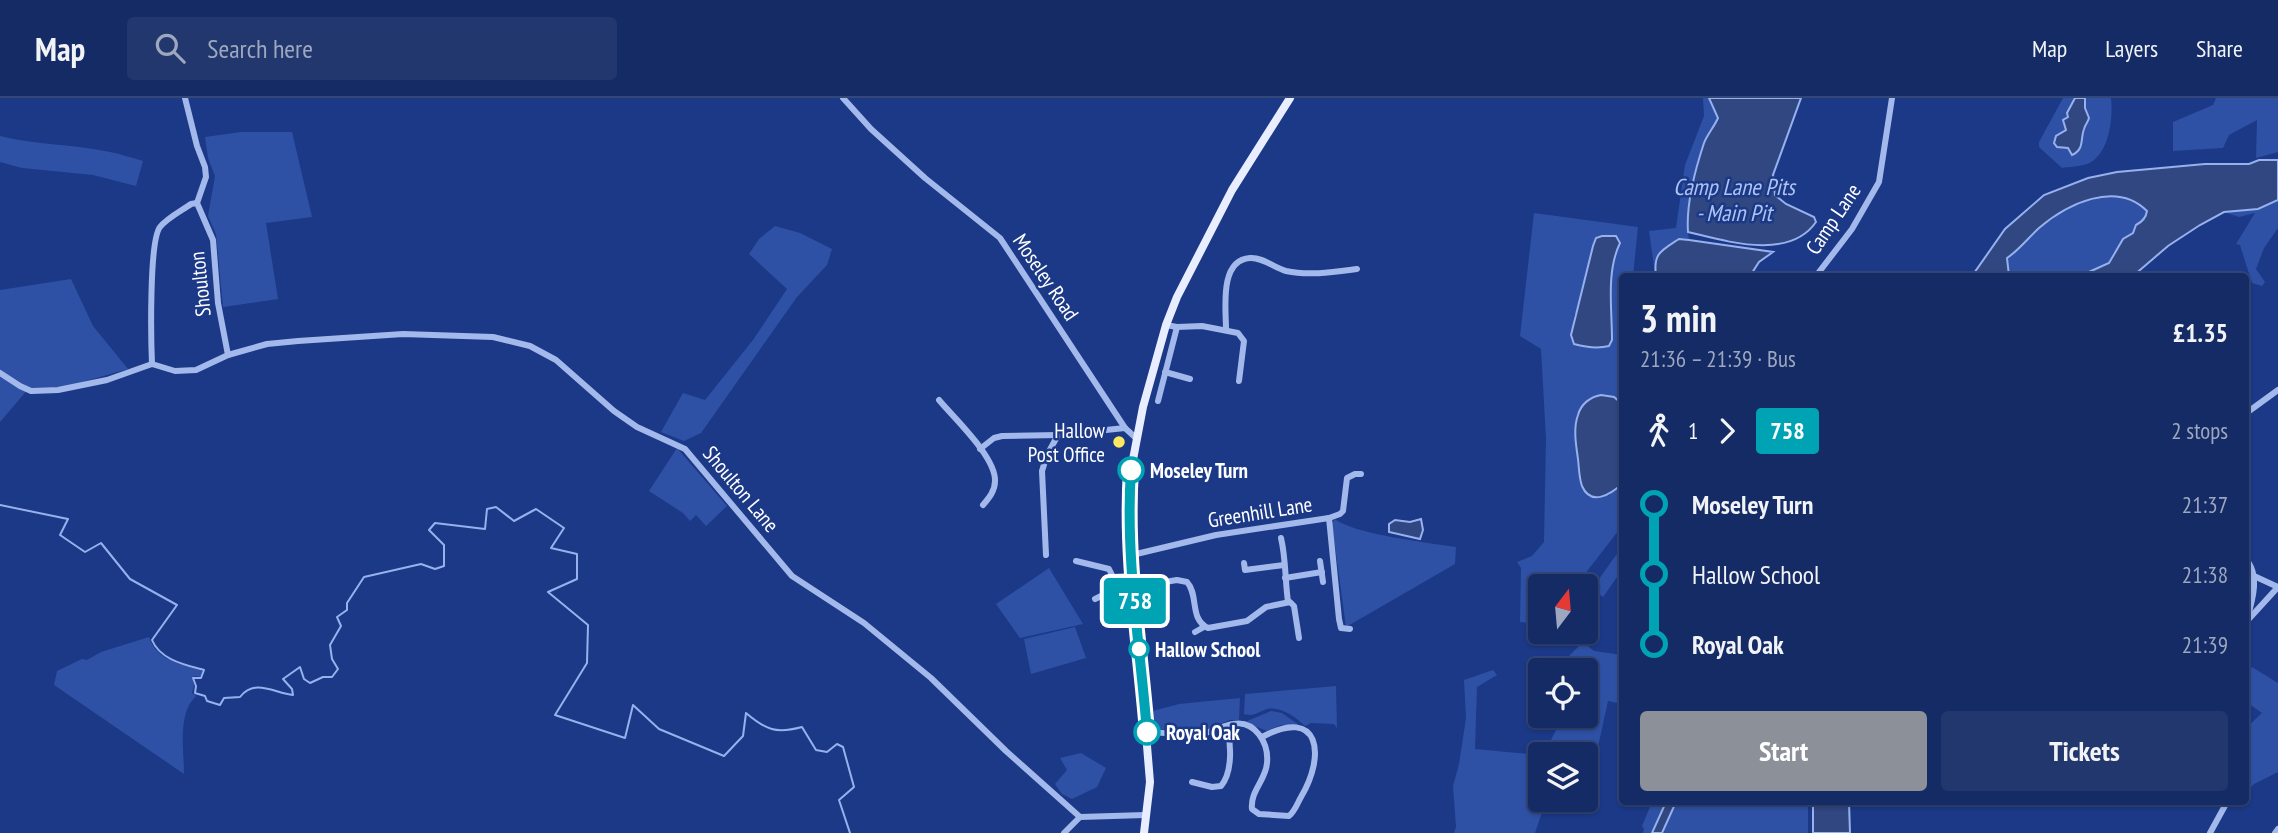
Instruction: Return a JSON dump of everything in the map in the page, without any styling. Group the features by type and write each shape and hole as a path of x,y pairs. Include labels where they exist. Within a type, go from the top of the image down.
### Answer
{"main road":[{"path":"1143,833 1150,782 1129,502 1131,470 1143,407 1166,324 1177,297 1232,190 1290,98"}],"street":[{"path":"0,373 31,390 58,390 107,380 152,363 150,327 154,244 158,229 191,204 197,203 206,177 185,98"},
{"name":"Moseley Road","path":"843,98 871,129 925,178 1000,238 1125,428 1137,439"},
{"name":"Camp Lane","path":"1817,273 1852,229 1879,182 1892,98"},
{"name":"Shoulton","path":"197,203 214,240 218,303 228,355"},
{"path":"1226,329 1227,280 1239,262 1249,258 1284,271 1295,272 1322,273 1357,269"},
{"path":"1166,324 1238,332 1244,341 1239,381"},
{"path":"1158,401 1177,327"},
{"name":"Shoulton Lane","path":"152,363 175,371 196,370 228,355 267,344 402,334 508,339 530,346 556,360 614,411 646,432 685,449 792,576 864,623 931,678 1006,751 1080,817"},
{"path":"1165,372 1190,379"},
{"path":"2249,412 2278,390"},
{"path":"939,402 994,469 993,491 983,501"},
{"path":"980,449 994,438 1002,436 1058,435 1125,428"},
{"path":"1046,555 1042,471 1058,435"},
{"name":"Greenhill Lane","path":"1132,555 1216,535 1329,518 1343,510 1347,478 1361,474"},
{"path":"1329,518 1339,619 1341,628 1350,629"},
{"path":"1281,538 1286,557 1284,565 1288,602"},
{"path":"1076,561 1109,569 1113,577 1111,591 1095,599"},
{"path":"1320,561 1323,582"},
{"path":"2249,562 2254,576 2249,613"},
{"path":"1244,563 1245,570 1284,565"},
{"path":"1285,579 1322,572"},
{"path":"1113,577 1133,576"},
{"path":"2249,621 2278,587 2254,576"},
{"path":"1134,587 1177,580 1186,582 1192,590 1197,616 1204,626 1210,628 1247,621 1266,607 1288,602 1294,606 1299,638"},
{"path":"1195,632 1204,626"},
{"path":"1147,732 1200,735 1238,724 1250,727 1262,737 1267,750 1267,767 1252,797 1252,809 1259,814 1289,816 1313,775 1315,743 1309,734 1295,729 1280,729 1262,737"},
{"path":"1192,782 1212,788 1225,782 1230,752 1227,726"},
{"path":"2210,833 2225,805"},
{"path":"1064,833 1080,817 1144,815"}],"shaded area":[{"path":"1703,98 1709,98 1718,118 1704,142 1697,164 1689,204 1689,239 1679,240 1657,258 1655,273 1649,231 1676,228 1685,165 1704,116"},
{"path":"2063,98 2111,98 2111,123 2107,140 2094,160 2087,164 2062,168 2039,147 2039,142"},
{"path":"2216,98 2278,98 2278,152 2256,158 2257,120 2229,135 2223,148 2173,151 2173,122 2213,105"},
{"path":"241,132 292,132 312,217 266,223 278,299 223,307 216,234 208,216 215,176 208,158 205,137"},
{"path":"0,136 96,149 143,161 136,186 93,175 22,168 0,162"},
{"path":"2122,195 2138,202 2147,211 2133,233 2113,253 2109,263 2087,273 2009,273 2007,258 2049,220 2078,204"},
{"path":"2278,200 2278,228 2264,248 2256,269 2265,282 2262,286 2252,283 2240,245 2236,244 2255,213 2239,217 2224,212 2258,209"},
{"path":"1534,213 1638,227 1633,273 1619,273 1619,404 1577,415 1608,496 1619,487 1619,530 1585,574 1528,574 1528,623 1520,622 1521,568 1517,562 1532,556 1544,542 1546,439 1541,349 1520,336","holes":["1620,243 1611,278 1612,340 1609,346 1590,347 1571,340 1574,315"]},
{"path":"775,226 800,233 832,249 827,265 797,297 701,433 684,441 661,432 683,393 705,400 753,340 787,289 749,254 759,239"},
{"path":"71,279 93,326 128,369 65,387 29,388 0,422 0,290"},
{"path":"677,448 727,506 706,526 696,515 690,521 683,513 649,491"},
{"path":"1335,519 1374,533 1456,547 1455,564 1346,627 1332,524"},
{"path":"1616,555 1619,557 1619,574 1603,597 1598,593 1598,580"},
{"path":"1049,568 1083,624 1020,638 996,604"},
{"path":"1075,627 1086,658 1031,674 1024,639"},
{"path":"149,637 164,656 203,671 200,677 192,678 192,693 196,696 186,712 184,722 184,774 54,685 57,671 82,659 87,660 101,652"},
{"path":"1581,644 1585,644 1594,651 1619,655 1619,703 1608,701 1598,746 1598,742 1550,742 1557,728 1598,728 1598,658 1553,658 1568,657"},
{"path":"2252,667 2278,683 2278,772 2254,784 2249,790 2249,725 2262,713 2249,704 2249,671"},
{"path":"1493,670 1497,675 1477,687 1475,749 1528,754 1528,812 1542,812 1535,833 1454,833 1456,827 1453,786 1466,718 1464,680"},
{"path":"1336,686 1337,728 1334,724 1311,723 1305,726 1292,716 1272,708 1253,715 1244,714 1245,694"},
{"path":"1240,698 1239,720 1230,720 1200,732 1155,729 1150,725 1149,712 1179,704"},
{"path":"1271,711 1282,713 1302,727 1281,725 1267,731 1245,722"},
{"path":"1081,753 1106,768 1097,787 1072,799 1062,794 1055,784 1067,770 1060,758"},
{"path":"1651,805 1665,805 1652,833 1643,833 1642,826"},
{"path":"1675,805 1808,805 1808,833 1662,833"}],"water":[{"name":"Camp Lane Pits - Main Pit","path":"1709,98 1801,98 1773,175 1775,195 1786,204 1814,217 1816,222 1804,234 1774,245 1756,245 1688,232 1690,199 1697,164 1705,140 1718,118"},
{"path":"2075,98 2085,98 2089,118 2080,147 2072,155 2068,148 2057,147 2054,143 2056,136 2066,130 2063,120 2068,117 2067,113"},
{"path":"2259,160 2278,160 2278,200 2258,209 2224,212 2168,246 2136,273 2087,273 2109,263 2123,239 2133,233 2147,211 2135,202 2107,196 2077,204 2050,219 2007,258 2009,273 1974,273 2005,229 2044,195 2088,178 2117,172 2205,164 2249,164"},
{"path":"1616,236 1620,243 1611,278 1612,340 1609,346 1587,347 1574,344 1571,335 1593,246 1596,238"},
{"path":"1679,239 1773,252 1759,262 1752,273 1656,273 1657,257"},
{"path":"1601,395 1614,397 1619,401 1619,486 1601,497 1590,496 1582,486 1576,442 1576,420 1581,408 1590,399"},
{"path":"1421,519 1423,530 1420,539 1389,532 1389,524 1395,520 1410,522"},
{"path":"1665,805 1675,805 1662,833 1652,833"},
{"path":"1813,805 1849,805 1850,833 1813,833"}],"waterway":[{"path":"0,505 68,519 60,535 85,552 101,543 130,579 177,605 152,640 167,657 204,670 201,678 193,678 195,693 220,705 224,698 240,697 246,691 258,687 293,695 292,689 283,679 300,667 304,679 310,683 323,677 332,677 338,669 332,659 330,645 341,626 337,617 347,610 347,603 364,577 421,564 435,569 444,566 444,545 429,530 435,523 485,529 487,509 496,507 514,521 536,509 564,528 551,548 577,554 577,579 548,592 588,625 587,663 555,715 625,738 633,705 659,729 724,756 743,736 746,713 772,729 802,727 816,750 827,752 837,744 843,747 854,787 839,800 850,833"}],"bus line":[{"name":"758","path":"1131,470 1129,502 1133,576 1147,732"}],"place":[{"name":"Hallow Post Office","path":"1119,442"},
{"name":"Moseley Turn","path":"1131,470"},
{"name":"Hallow School","path":"1139,649"},
{"name":"Royal Oak","path":"1147,732"}]}
